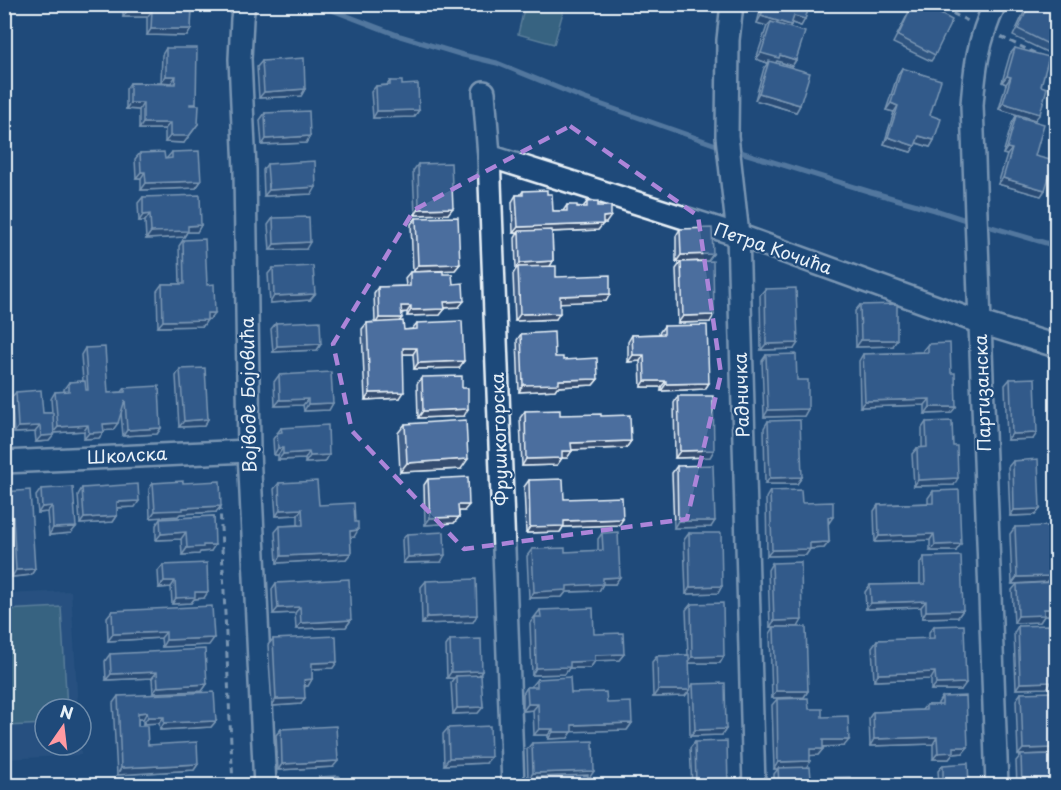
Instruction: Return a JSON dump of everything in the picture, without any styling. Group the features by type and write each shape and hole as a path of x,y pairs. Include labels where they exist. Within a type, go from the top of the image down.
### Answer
{"street":[{"name":"Војводе Бојовића","path":"244,4 240,59 245,182 249,451 265,786"},
{"name":"Радничка","path":"732,4 728,40 728,144 738,235 753,786"},
{"name":"Партизанска","path":"995,4 984,29 975,63 972,105 997,786"},
{"name":"Фрушкогорска","path":"484,92 489,156 513,786"},
{"name":"Петра Кочића","path":"489,156 738,235 981,323 1056,346"},
{"name":"Школска","path":"4,462 249,451"}],"path":[{"path":"219,504 233,786"}],"highlighted area":[{"path":"570,126 698,216 721,374 687,519 464,549 352,431 333,344 414,210"}],"shaded area":[{"path":"71,591 77,697 33,697 33,757 43,757 5,759 5,594"}],"green space":[{"path":"525,5 565,5 554,44 518,34"},
{"path":"61,607 66,697 33,697 33,725 7,726 4,686 5,610"}],"building":[{"path":"127,4 192,4 191,29 151,29 152,11 127,11"},
{"path":"765,4 810,4 805,19 794,16 791,25 761,16"},
{"path":"913,4 922,4 952,20 935,55 898,36"},
{"path":"1030,4 1056,4 1056,48 1018,29"},
{"path":"771,22 805,32 796,60 761,53"},
{"path":"166,48 197,48 196,104 190,105 199,105 198,124 189,136 170,136 170,123 143,123 143,103 130,103 130,83 175,84 176,76 166,76"},
{"path":"1015,48 1049,57 1041,86 1047,88 1040,114 1003,103 1011,77 1007,76"},
{"path":"304,58 305,89 264,92 262,61"},
{"path":"769,61 810,73 800,105 759,93"},
{"path":"902,68 941,80 930,115 941,119 934,140 919,136 915,146 888,137 898,106 891,103"},
{"path":"390,81 402,81 402,85 418,84 419,110 377,111 376,86 390,85"},
{"path":"309,111 310,136 266,139 265,113"},
{"path":"1016,116 1044,124 1035,156 1054,161 1045,190 1003,178 1012,149 1007,148"},
{"path":"199,151 201,181 146,183 145,172 141,172 140,153 164,152 165,159 172,158 172,152"},
{"path":"315,161 316,187 269,190 267,164"},
{"path":"451,163 453,208 419,209 418,164"},
{"path":"547,190 547,194 552,194 553,211 567,211 567,205 587,207 587,202 598,201 598,206 611,206 611,216 603,217 603,224 518,227 516,195 523,195 523,191"},
{"path":"200,195 201,225 188,226 188,231 151,232 150,214 143,215 143,197"},
{"path":"309,217 310,242 274,244 273,218"},
{"path":"458,217 460,264 418,265 416,218"},
{"path":"712,228 713,254 681,255 680,229"},
{"path":"552,230 553,261 520,263 519,231"},
{"path":"205,239 207,285 214,284 215,313 207,313 207,320 163,321 162,284 184,284 183,240"},
{"path":"713,261 714,315 683,316 681,262"},
{"path":"313,266 315,294 274,296 273,268"},
{"path":"556,266 556,277 610,275 610,294 560,296 560,313 520,314 518,267"},
{"path":"443,271 443,274 452,274 453,284 463,283 464,301 444,302 445,309 411,310 411,306 401,306 402,318 379,318 378,287 410,286 410,272"},
{"path":"796,288 798,343 766,344 765,289"},
{"path":"897,304 897,340 861,340 860,305"},
{"path":"320,321 321,344 277,346 276,323"},
{"path":"403,321 404,330 417,329 417,323 462,321 464,361 418,363 417,348 403,348 404,392 370,393 367,323"},
{"path":"707,325 709,383 666,384 666,381 645,381 644,355 633,355 632,335 664,334 664,326"},
{"path":"554,332 555,357 563,357 563,360 597,358 598,379 559,380 559,384 523,385 521,334"},
{"path":"950,343 951,373 955,373 956,407 930,407 930,399 865,401 863,354 928,352 928,344"},
{"path":"105,347 108,393 125,392 125,388 159,386 161,428 127,430 125,400 118,423 103,424 104,432 89,433 88,425 58,427 55,392 69,391 69,382 85,381 86,390 88,390 85,348"},
{"path":"796,354 797,380 808,380 808,409 768,410 766,355"},
{"path":"205,368 208,419 184,421 180,369"},
{"path":"331,372 333,403 308,404 308,399 280,400 279,375"},
{"path":"462,376 462,388 468,388 468,409 423,411 422,377"},
{"path":"1035,378 1037,433 1012,434 1010,379"},
{"path":"41,390 43,413 53,413 54,435 41,436 40,426 18,427 16,392"},
{"path":"678,396 713,396 714,450 680,451"},
{"path":"560,410 560,415 630,415 631,441 571,443 572,451 562,451 562,458 526,459 525,411"},
{"path":"466,420 468,459 407,463 405,424"},
{"path":"800,420 802,477 770,478 768,421"},
{"path":"952,421 953,446 957,446 958,478 918,480 917,448 927,447 926,422"},
{"path":"328,425 329,455 310,456 309,452 283,454 283,448 278,448 277,433 282,432 281,428"},
{"path":"1038,459 1040,509 1014,510 1013,461"},
{"path":"713,465 715,521 678,521 677,466"},
{"path":"468,477 469,505 458,505 459,517 430,518 428,479"},
{"path":"563,479 564,499 622,497 623,519 564,521 564,526 530,527 529,480"},
{"path":"183,481 183,483 220,481 221,506 155,511 153,483"},
{"path":"317,481 319,505 354,503 358,530 350,531 351,553 281,556 280,526 303,525 302,509 280,510 279,483"},
{"path":"138,484 139,501 117,502 117,516 84,518 82,488"},
{"path":"73,487 76,527 53,528 52,506 42,507 41,489"},
{"path":"30,490 35,569 16,570 13,517 4,517 4,492"},
{"path":"801,490 802,503 833,502 833,517 828,517 829,542 810,543 810,549 772,550 770,491"},
{"path":"959,490 961,544 935,545 934,534 879,536 878,505 933,503 933,491"},
{"path":"214,516 215,545 187,548 186,532 161,534 160,519"},
{"path":"1049,526 1051,576 1017,577 1015,527"},
{"path":"444,532 445,555 408,557 407,534"},
{"path":"618,532 620,577 603,578 603,584 567,586 567,590 534,592 532,549 565,548 565,552 603,550 602,533"},
{"path":"689,533 721,533 722,586 690,587"},
{"path":"961,556 963,610 926,611 926,601 871,603 870,585 925,584 924,557"},
{"path":"801,562 802,620 774,621 772,563"},
{"path":"207,563 208,592 195,592 195,597 176,598 175,581 164,581 163,565"},
{"path":"349,579 351,620 301,623 300,607 278,608 276,583"},
{"path":"476,579 477,615 427,617 426,581"},
{"path":"1056,582 1056,596 1053,596 1054,609 1044,609 1044,615 1018,616 1017,584"},
{"path":"723,603 724,656 692,657 691,604"},
{"path":"212,606 214,638 166,640 166,632 113,634 112,611"},
{"path":"593,608 594,634 623,633 624,654 595,655 595,661 570,662 570,667 536,668 535,617 541,617 540,610"},
{"path":"964,625 966,683 936,684 935,672 878,674 877,640 934,638 934,626"},
{"path":"1049,625 1052,682 1020,683 1018,626"},
{"path":"774,627 806,627 808,691 776,691"},
{"path":"336,636 337,662 312,663 312,679 304,680 305,698 276,699 273,639"},
{"path":"481,639 482,671 451,672 450,640"},
{"path":"205,649 207,684 158,687 157,672 111,674 110,654"},
{"path":"689,655 690,690 658,690 657,656"},
{"path":"481,675 483,707 457,708 456,676"},
{"path":"570,677 571,693 606,692 607,703 631,702 632,723 572,725 572,732 539,729 538,704 528,704 527,687 537,687 537,679"},
{"path":"725,683 726,729 695,730 693,684"},
{"path":"214,692 216,721 164,723 164,717 148,717 147,712 138,713 138,726 147,726 148,745 197,742 198,764 121,768 118,696"},
{"path":"1052,692 1053,705 1056,705 1054,748 1023,749 1021,693"},
{"path":"966,696 968,747 954,747 954,752 938,753 937,737 874,739 873,712 926,710 926,705 942,705 942,697"},
{"path":"808,698 809,709 822,709 822,717 848,716 849,740 823,740 823,749 810,749 810,761 778,762 777,699"},
{"path":"336,726 338,761 282,764 281,729"},
{"path":"490,726 491,757 449,758 448,728"},
{"path":"593,741 594,771 533,773 532,743"},
{"path":"727,741 728,786 696,786 695,742"},
{"path":"1051,754 1051,764 1056,764 1056,786 1022,786 1021,755"},
{"path":"968,763 969,786 920,786 920,784 943,783 943,765"},
{"path":"810,767 811,778 850,777 850,786 779,786 778,768"},
{"path":"588,775 588,786 537,786 537,777"},
{"path":"339,776 339,786 290,786 319,783 319,777"},
{"path":"489,780 489,786 442,786 442,782"}],"waterway":[{"path":"316,4 400,36 497,63 583,98 722,147"},
{"path":"734,150 972,222"},
{"path":"981,224 1056,246"}]}
